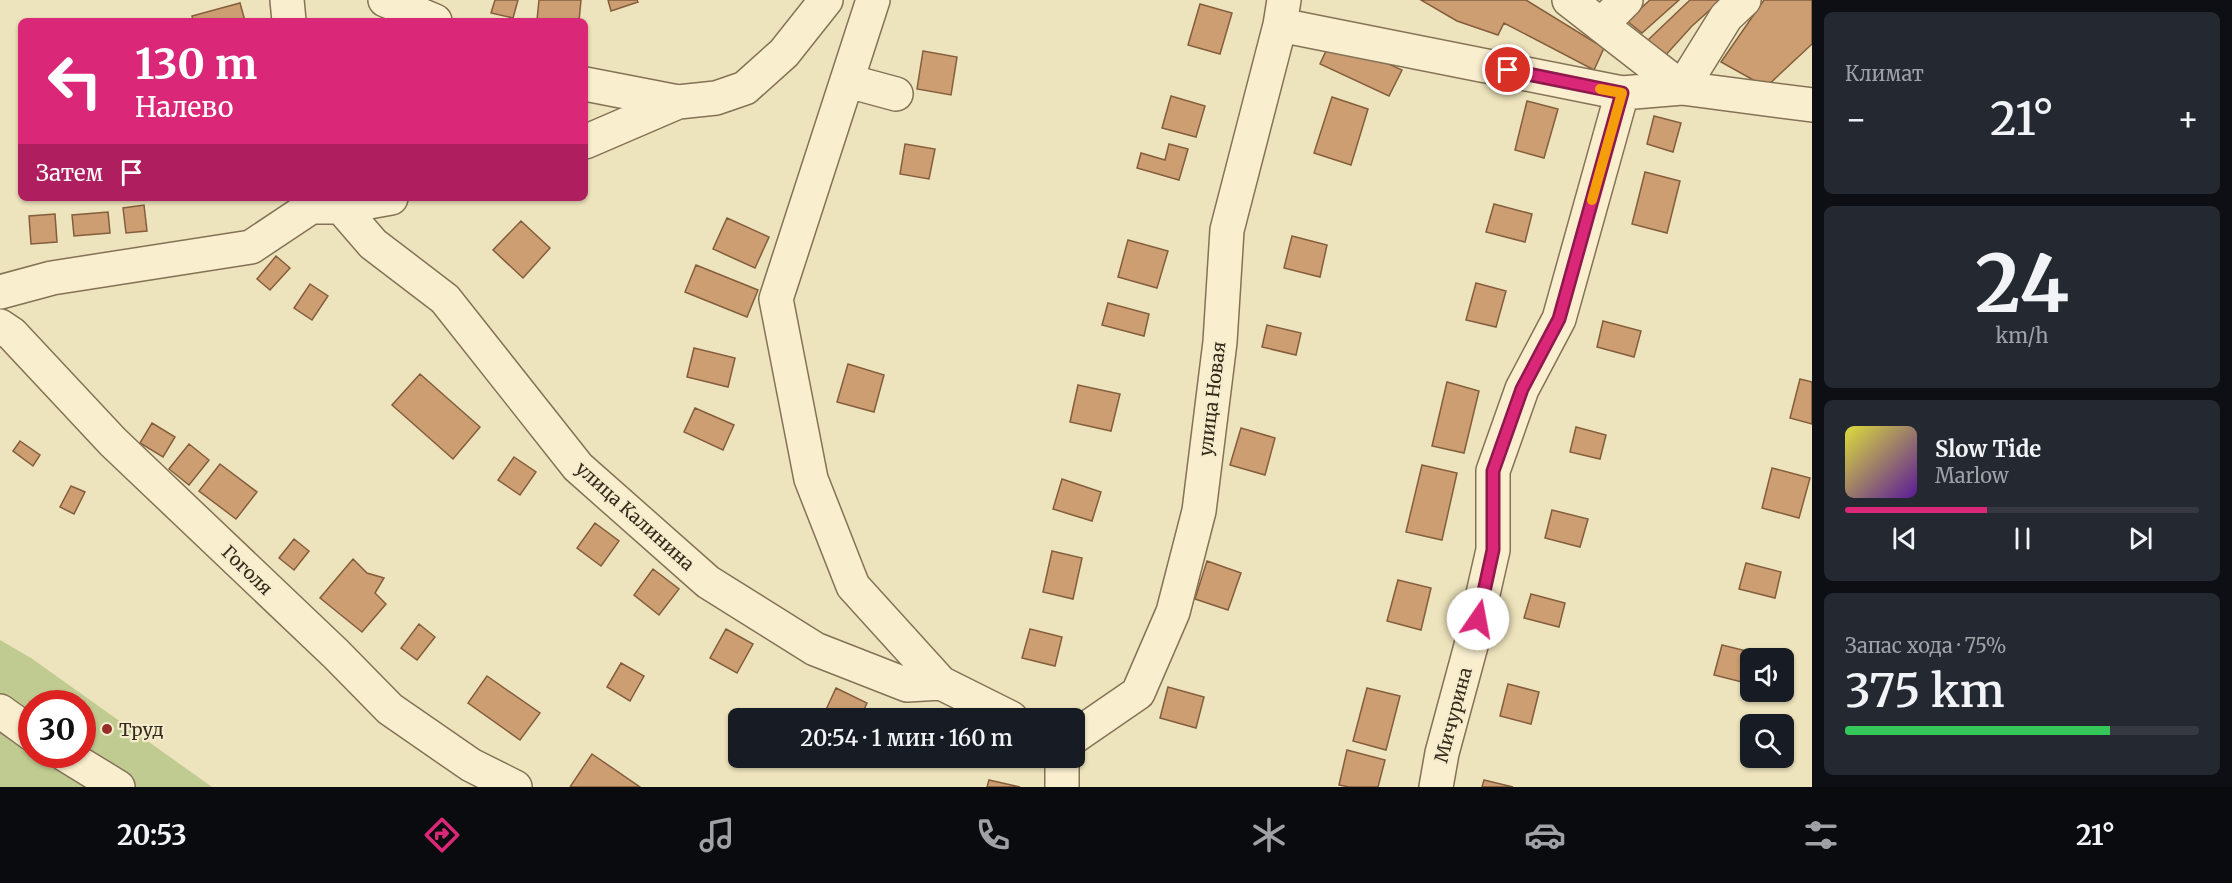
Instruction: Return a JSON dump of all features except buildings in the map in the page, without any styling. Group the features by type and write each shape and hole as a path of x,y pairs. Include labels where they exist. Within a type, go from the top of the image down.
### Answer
{"street":[{"path":"287,0 289,18"},
{"path":"385,0 428,18"},
{"path":"588,85 678,102 716,98 745,88 784,53 826,0"},
{"name":"улица Калинина","path":"873,0 776,300 811,478 853,586 941,683 991,708"},
{"path":"1569,0 1682,88"},
{"path":"1601,25 1626,0"},
{"path":"1682,88 1726,17 1744,0"},
{"path":"1282,12 1622,93 1682,88 1812,105"},
{"name":"улица Новая","path":"1085,729 1138,693 1173,612 1199,511 1220,342 1227,231 1282,12"},
{"path":"848,81 896,94"},
{"name":"Мичурина","path":"1436,787 1442,753 1472,642 1493,550 1493,471 1522,389 1559,319 1622,93"},
{"path":"588,141 678,102"},
{"path":"0,292 52,278 250,247 321,204 356,201"},
{"name":"улица Калинина","path":"321,204 445,299 578,467 708,582 815,650 907,685 941,683"},
{"name":"Гоголя","path":"0,326 12,334 113,442 336,654 390,709 471,765 515,787"},
{"path":"0,711 18,724"},
{"path":"0,727 18,734"},
{"path":"87,768 118,787"},
{"path":"1062,768 1062,787"}],"green space":[{"name":"Труд","path":"0,640 31,658 76,690 18,690 18,768 96,768 96,704 212,787 0,787"}],"slow traffic":[{"path":"1592,200 1622,93 1600,89"}],"place":[{"name":"Труд","path":"107,729"}],"route":[{"path":"1478,619 1493,550 1493,471 1522,389 1559,319 1622,93 1508,70"}]}
